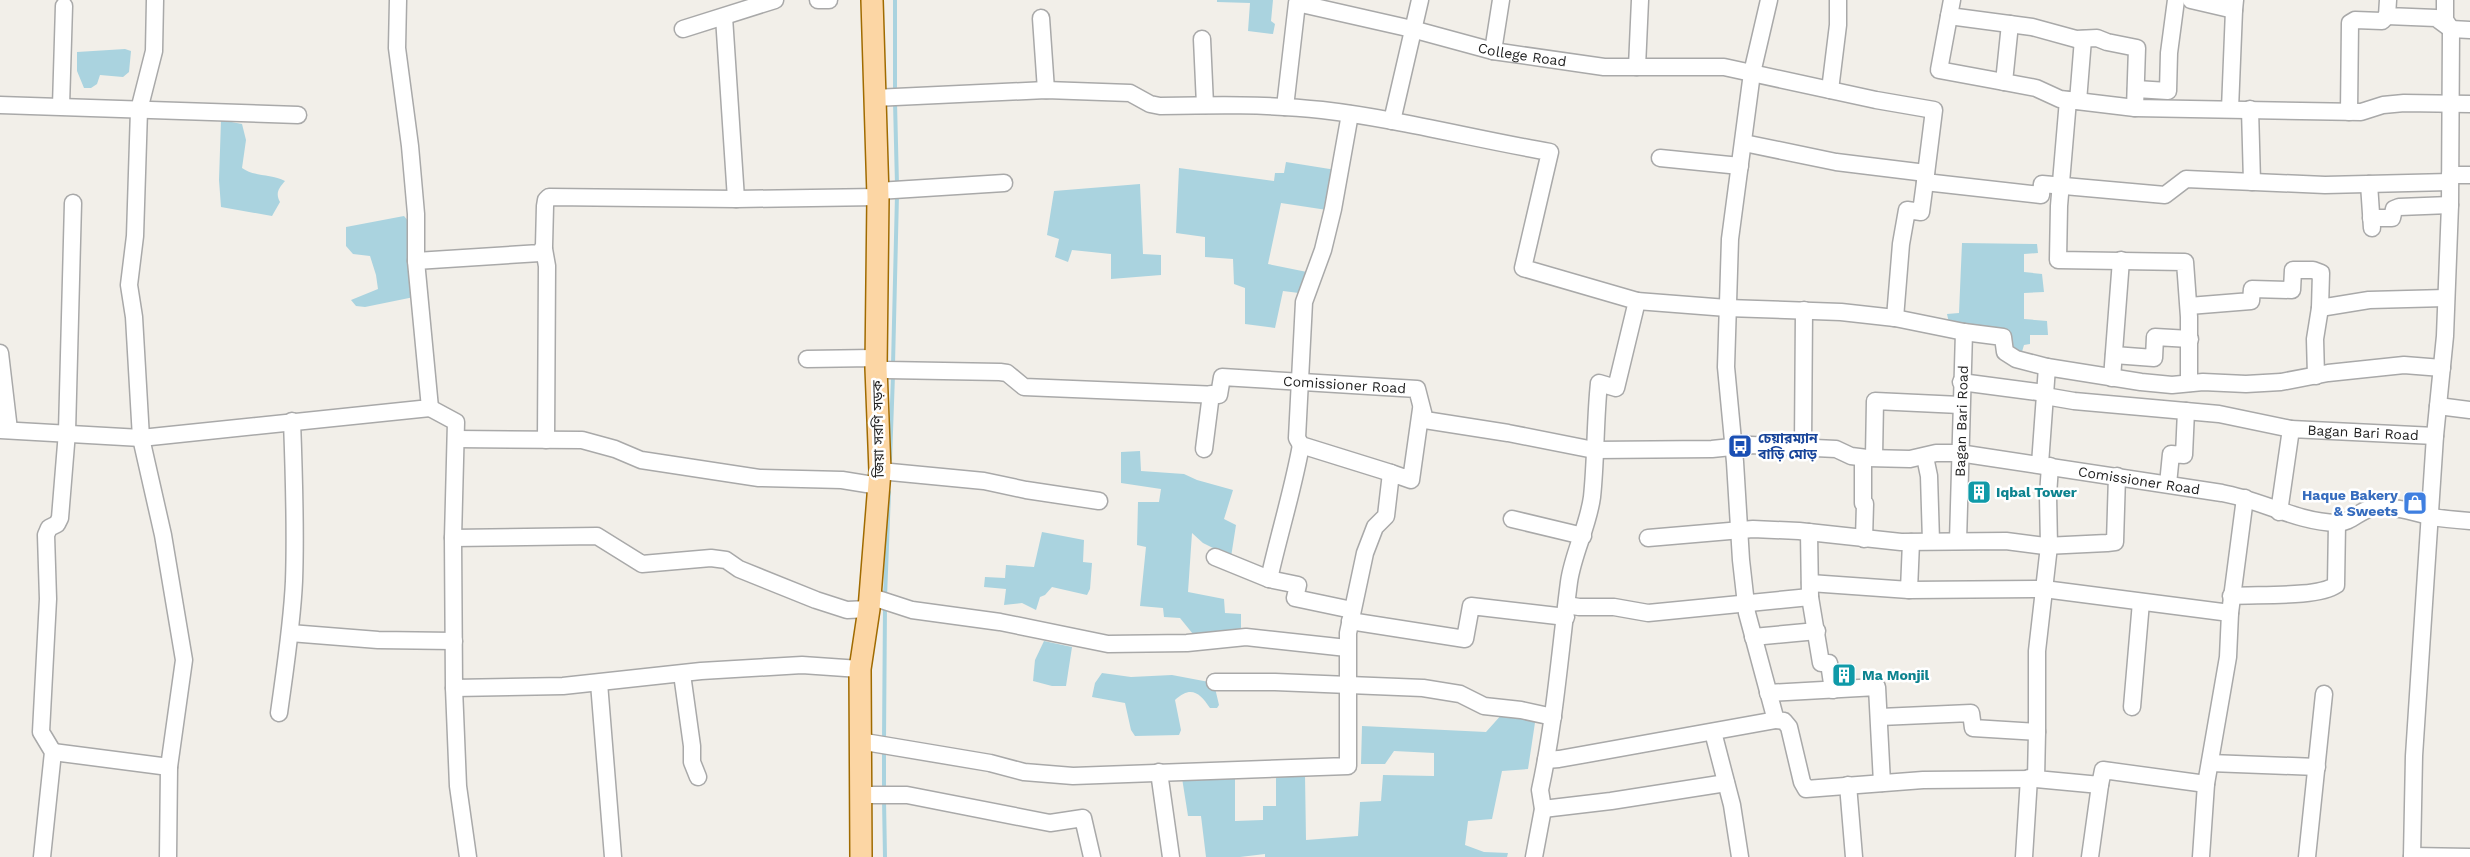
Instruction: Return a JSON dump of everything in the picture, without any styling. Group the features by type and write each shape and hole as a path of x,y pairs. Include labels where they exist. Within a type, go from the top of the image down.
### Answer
{"main road":[{"name":"জিয়া সরণি সড়ক","path":"861,857 859,795 860,669 869,603 879,479 876,365 878,194 872,0"}],"street":[{"path":"156,0 154,52 139,110 135,236 130,285 134,317 141,438 163,535 184,660 169,767 168,857"},
{"path":"398,0 396,48 410,146 416,214 416,261 430,408"},
{"path":"683,29 724,17 751,4 775,0"},
{"path":"818,0 829,0"},
{"path":"1392,120 1420,0"},
{"path":"1493,50 1501,0"},
{"path":"1637,67 1640,0"},
{"path":"1769,0 1752,73 1730,240 1726,368 1746,604 1752,637 1776,720"},
{"path":"1830,90 1838,25 1838,0"},
{"path":"2136,89 2168,90 2168,53 2176,0"},
{"path":"2190,0 2235,5 2230,109"},
{"path":"2444,0 2445,20 2451,29 2450,204 2442,368 2435,436 2414,756 2412,857 2470,856"},
{"name":"College Road","path":"1285,107 1297,3 1412,29 1493,50 1604,67 1724,67 1934,110 1925,177"},
{"path":"62,106 64,6"},
{"path":"2135,108 2137,48 2097,38 2082,39 2010,24 1950,8 1940,70 2036,88 2073,100 2135,108 2350,112 2361,112 2382,105 2404,103 2470,104"},
{"path":"2350,112 2350,23 2355,20 2382,22 2388,8 2436,18 2451,29 2470,30"},
{"path":"724,17 736,199"},
{"path":"1041,18 1046,90"},
{"path":"2004,82 2010,24"},
{"path":"2082,39 2061,186 2058,260 2185,262 2189,306 2189,383"},
{"path":"1202,40 1205,105"},
{"path":"874,98 1046,90 1130,93 1150,104 1160,106 1285,107 1350,114 1392,120 1550,152 1523,268 1637,301 1727,308 1842,312 1895,318 1964,332 2003,337 2005,352 2016,359 2047,367 2142,382 2272,383 2404,365 2442,368"},
{"path":"0,105 298,115"},
{"path":"2250,109 2252,182"},
{"path":"1269,579 1282,522 1294,486 1301,445 1296,428 1301,380 1304,302 1325,242 1350,114"},
{"path":"1744,143 1836,162 2041,195 2042,184 2165,195 2186,179 2369,184 2450,179 2470,175"},
{"path":"1660,158 1740,166"},
{"path":"1895,318 1901,244 1907,210 1921,212 1925,177"},
{"path":"546,440 547,266 544,250 544,206 549,197 736,199 878,194 1004,183"},
{"path":"2369,184 2372,223 2392,218 2394,209 2399,207 2450,204"},
{"path":"42,857 53,752 41,732 48,609 46,535 49,528 57,524 60,518 67,432 74,203"},
{"path":"416,261 534,254 544,250"},
{"path":"2112,378 2120,260"},
{"path":"2189,306 2251,301 2252,289 2292,290 2293,270 2313,270 2321,273 2320,308 2315,339 2316,376"},
{"path":"2320,308 2369,300 2446,298"},
{"path":"1534,857 1543,809 1540,790 1553,716 1569,580 1583,536 1592,496 1599,383 1616,388 1637,301"},
{"path":"1803,446 1804,310"},
{"name":"Bagan Bari Road","path":"1958,541 1960,405 1964,332"},
{"path":"2114,355 2154,358 2155,337 2190,339"},
{"path":"0,353 4,430 67,432 141,438 430,408 456,422 453,538 454,688 458,786 468,857"},
{"path":"807,359 873,358 876,365 928,372 1000,372 1007,373 1024,387 1211,394 1204,449"},
{"path":"2024,857 2037,732 2037,650 2049,546 2048,495 2045,465 2047,367"},
{"name":"Comissioner Road","path":"1211,394 1219,395 1222,377 1301,380 1417,389 1425,420 1508,433 1594,450 1803,446 1836,449 1848,455 1868,458 1899,459 1925,457 1936,453 1959,453 2168,484 2245,498 2279,512 2337,523"},
{"name":"Bagan Bari Road","path":"1961,382 2045,394 2074,401 2218,414 2291,429 2435,436"},
{"path":"1864,539 1866,515 1865,504 1863,503 1875,401 1960,405"},
{"path":"1301,445 1411,480 1421,405"},
{"path":"2438,406 2470,410"},
{"path":"2168,484 2171,454 2184,455 2186,412"},
{"path":"279,713 290,633 296,502 292,421"},
{"name":"Bagan Bari Road","path":"2279,512 2291,429"},
{"path":"456,439 582,440 615,449 641,460 759,478 984,481 1026,490 1099,501"},
{"path":"1925,457 1929,476 1931,541"},
{"path":"859,741 990,763 1024,772 1073,776 1348,766 1347,648 1351,616 1365,553 1375,527 1386,516 1391,473"},
{"path":"1648,538 1740,530 1809,532 1864,539 1910,542 2006,541 2049,546 2115,542 2117,476"},
{"path":"2201,857 2206,784 2228,657 2231,596 2245,498"},
{"path":"2231,596 2309,593 2328,590 2336,585 2337,523 2346,522 2359,513 2374,507 2392,508 2470,521"},
{"path":"1512,519 1583,536"},
{"path":"1809,532 1810,590 1818,631 1821,663 1830,663 1833,690"},
{"path":"453,538 596,536 642,564 711,558 726,560 739,569 816,600 847,610 869,603 1000,622 1108,644 1186,643 1246,637 1347,648"},
{"path":"1910,542 1910,590"},
{"path":"1215,557 1269,579 1298,585 1295,598 1351,616 1465,639 1471,606 1566,611 1579,607 1614,607 1648,613 1746,604 1810,590 2044,589 2230,613"},
{"path":"2132,707 2141,602"},
{"path":"1752,637 1818,631"},
{"path":"290,633 378,640 454,641"},
{"path":"454,688 563,686 682,674 802,665 860,669"},
{"path":"682,674 692,746 692,762 698,777"},
{"path":"1215,682 1347,684 1423,688 1460,694 1484,706 1553,716"},
{"path":"599,683 612,857"},
{"path":"1768,693 1877,687 1882,783"},
{"path":"2307,857 2324,694"},
{"path":"1880,717 1971,713 1973,728 2037,732"},
{"path":"1546,760 1560,760 1782,719 1788,727 1802,782 1806,789 1882,783 2032,778 2100,784"},
{"path":"1713,732 1726,783 1740,857"},
{"path":"53,752 169,767"},
{"path":"2210,763 2317,767"},
{"path":"2090,857 2103,770 2206,784"},
{"path":"1159,772 1172,857"},
{"path":"1543,809 1726,783"},
{"path":"1848,786 1854,857"},
{"path":"859,795 907,796 1050,823 1083,818 1092,857"}],"water":[{"path":"1217,0 1273,0 1271,21 1275,24 1273,34 1248,31 1250,3 1217,2"},
{"path":"125,49 131,51 129,72 123,77 100,75 97,84 91,88 84,88 77,71 77,52"},
{"path":"221,120 242,124 246,140 242,168 252,173 285,181 278,191 280,202 272,216 221,207 219,180"},
{"path":"1286,162 1336,170 1327,210 1281,203 1268,264 1307,272 1299,293 1283,291 1275,328 1245,324 1245,288 1234,284 1233,259 1205,257 1205,237 1176,233 1179,168 1274,181 1275,173 1284,173"},
{"path":"1140,184 1143,254 1161,255 1161,275 1111,279 1111,254 1072,250 1068,262 1055,257 1059,239 1047,235 1054,191"},
{"path":"404,216 410,223 414,297 365,307 356,306 351,300 378,289 370,256 353,254 346,246 346,227"},
{"path":"1962,243 2037,244 2038,253 2024,254 2024,272 2042,274 2044,292 2024,293 2024,319 2047,321 2048,335 2030,335 2030,344 2024,345 2021,355 1949,323 1947,314 1959,313"},
{"path":"1140,451 1141,471 1184,474 1197,480 1233,490 1224,519 1236,525 1231,557 1203,543 1192,533 1188,592 1224,599 1225,613 1241,614 1241,632 1193,634 1180,618 1164,617 1163,608 1140,606 1146,547 1137,545 1138,502 1159,502 1161,489 1121,483 1121,452"},
{"path":"1042,532 1084,540 1083,562 1092,563 1090,589 1087,595 1052,587 1045,595 1040,597 1036,610 1022,603 1004,605 1006,589 984,587 985,577 1005,578 1006,565 1034,567"},
{"path":"1044,641 1072,647 1066,686 1052,686 1033,681 1035,660"},
{"path":"1102,673 1131,677 1172,675 1209,682 1215,688 1219,705 1217,708 1210,708 1199,695 1190,692 1186,693 1175,700 1181,730 1179,735 1135,736 1131,730 1125,703 1092,697 1095,683"},
{"path":"1503,713 1536,716 1528,769 1502,771 1492,819 1468,821 1465,845 1484,852 1508,853 1507,857 1265,857 1265,854 1240,857 1206,857 1201,816 1188,816 1182,778 1235,777 1235,821 1263,820 1263,806 1276,806 1276,776 1305,775 1306,840 1358,836 1360,802 1381,801 1383,775 1434,776 1434,753 1394,751 1385,764 1361,764 1362,726 1486,732"}],"waterway":[{"path":"895,0 895,93"},
{"path":"895,102 897,185"},
{"path":"893,365 897,195"},
{"path":"890,460 893,375"},
{"path":"885,598 889,492"},
{"path":"884,740 885,605"},
{"path":"884,749 884,790"},
{"path":"884,799 885,857"}],"place":[{"name":"চেয়ারম্যান বাড়ি মোড়","path":"1740,446"},
{"name":"Iqbal Tower","path":"1979,492"},
{"name":"Haque Bakery & Sweets","path":"2415,503"},
{"name":"Ma Monjil","path":"1844,675"}]}
